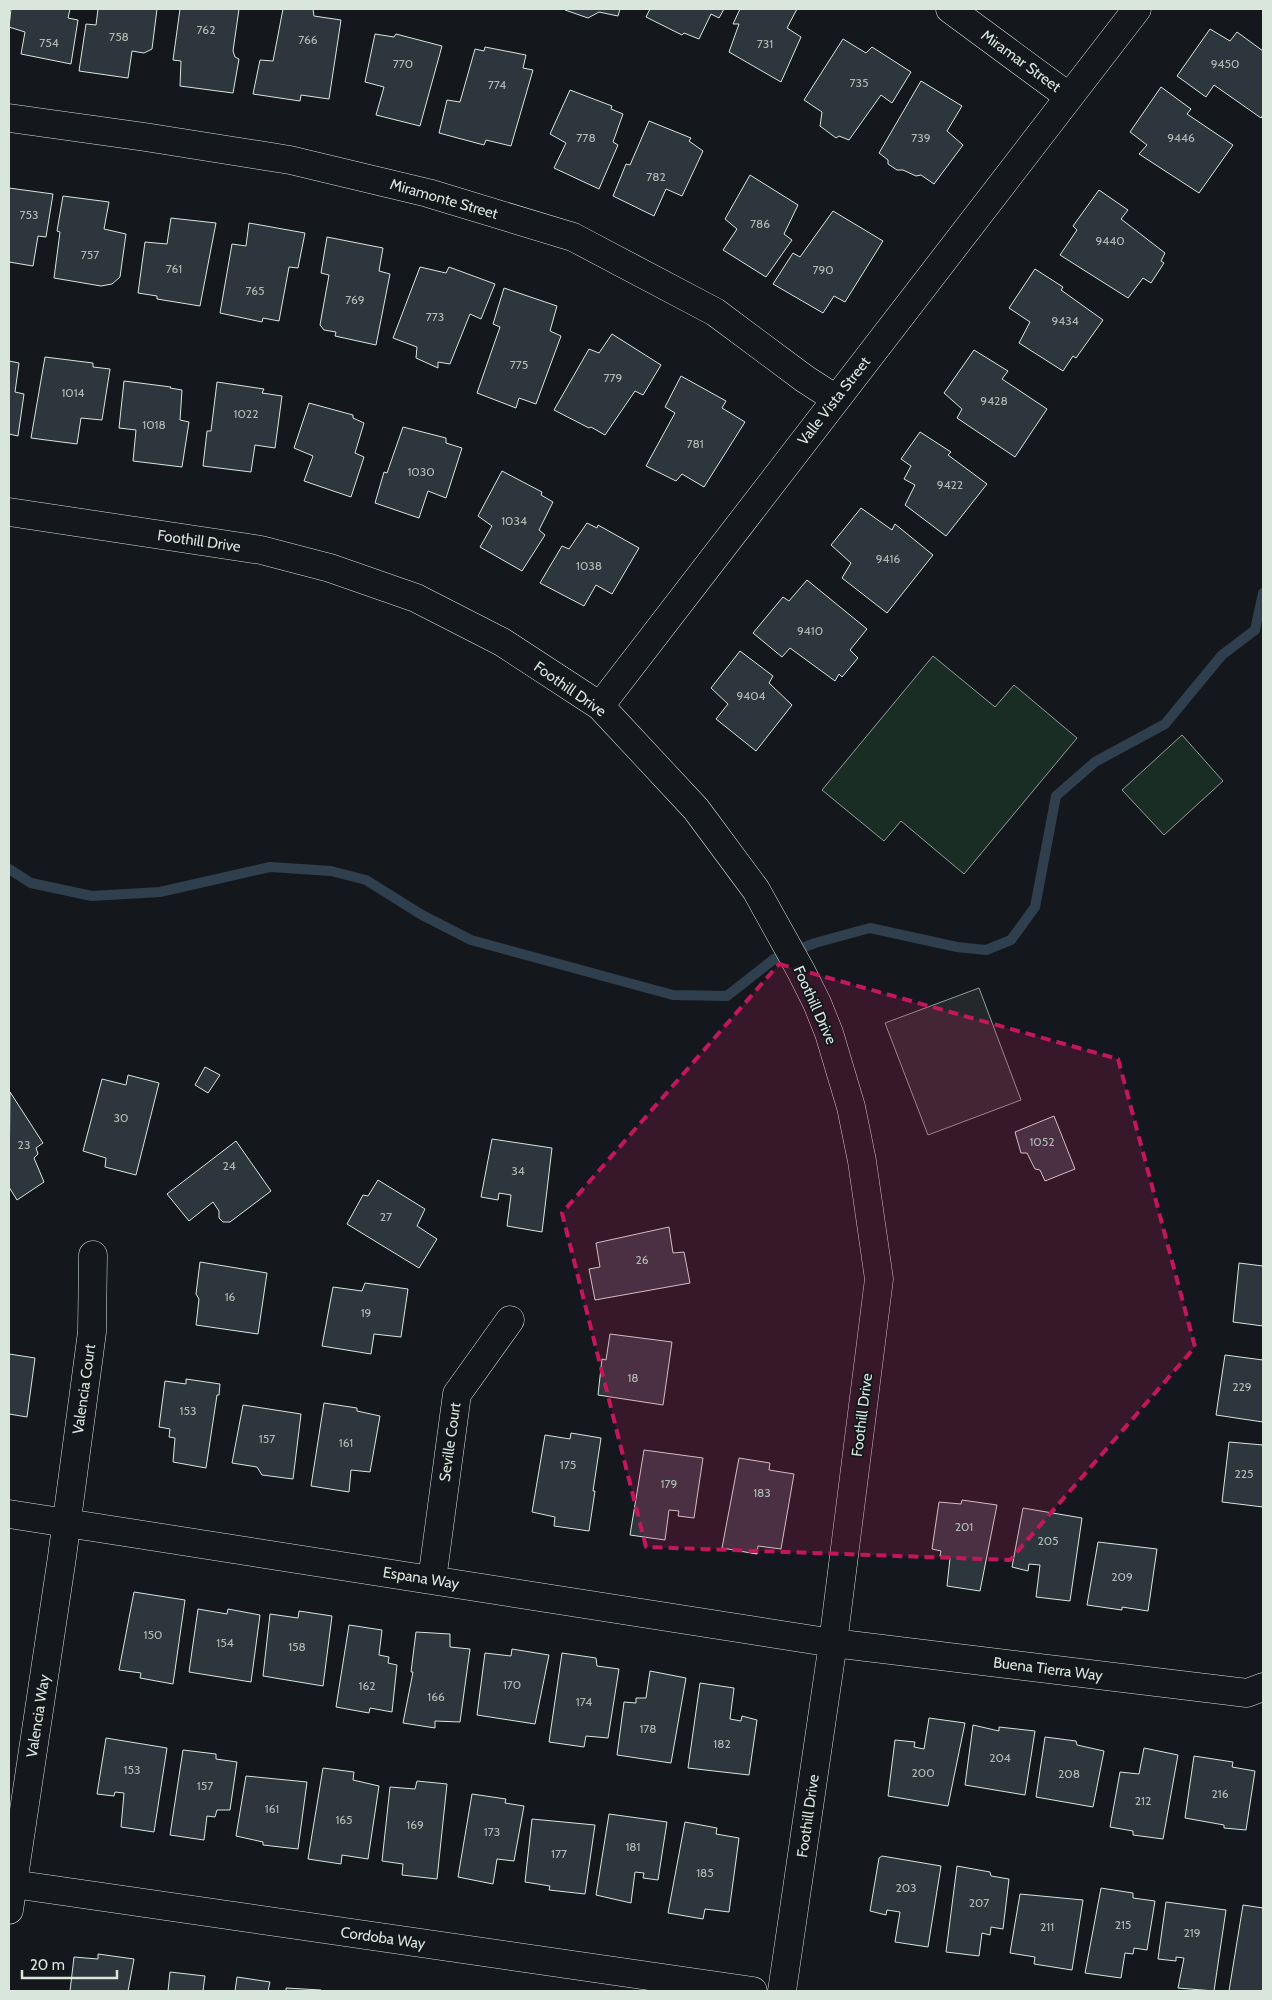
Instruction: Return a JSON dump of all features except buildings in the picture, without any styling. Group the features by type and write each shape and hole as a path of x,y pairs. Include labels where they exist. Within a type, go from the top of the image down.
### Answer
{"street":[{"name":"Miramar Street","path":"950,9 1068,96"},
{"name":"Valle Vista Street","path":"600,706 1068,96 1137,9"},
{"name":"Miramonte Street","path":"9,118 290,160 428,193 573,237 715,312 804,379 836,399"},
{"name":"Foothill Drive","path":"9,512 261,550 330,568 416,598 502,642 600,706 696,809 756,890 818,1003 840,1064 851,1107 862,1161 879,1279 833,1643 782,1991"},
{"name":"Valencia Court","path":"67,1523 92,1332 93,1255"},
{"name":"Seville Court","path":"432,1580 457,1394 510,1320"},
{"name":"Espana Way","path":"9,1514 833,1643"},
{"name":"Valencia Way","path":"11,1897 67,1523"},
{"name":"Buena Tierra Way","path":"833,1643 1247,1693 1263,1687"},
{"name":"Cordoba Way","path":"11,1897 753,1991"}],"highlighted area":[{"path":"779,964 1118,1059 1195,1347 1010,1560 646,1547 562,1213"}],"green space":[{"path":"933,656 995,707 1014,685 1077,738 964,874 901,821 884,841 822,790"},
{"path":"1182,735 1223,781 1164,835 1122,790"}],"shaded area":[{"path":"979,988 1021,1100 928,1135 885,1023"}],"waterway":[{"path":"9,869 31,883 92,896 160,892 270,867 331,871 366,880 422,915 471,940 673,995 727,996 774,959 815,943 870,928 957,947 986,950 1011,940 1035,907 1056,796 1095,762 1165,724 1222,655 1255,630 1263,593"}]}
